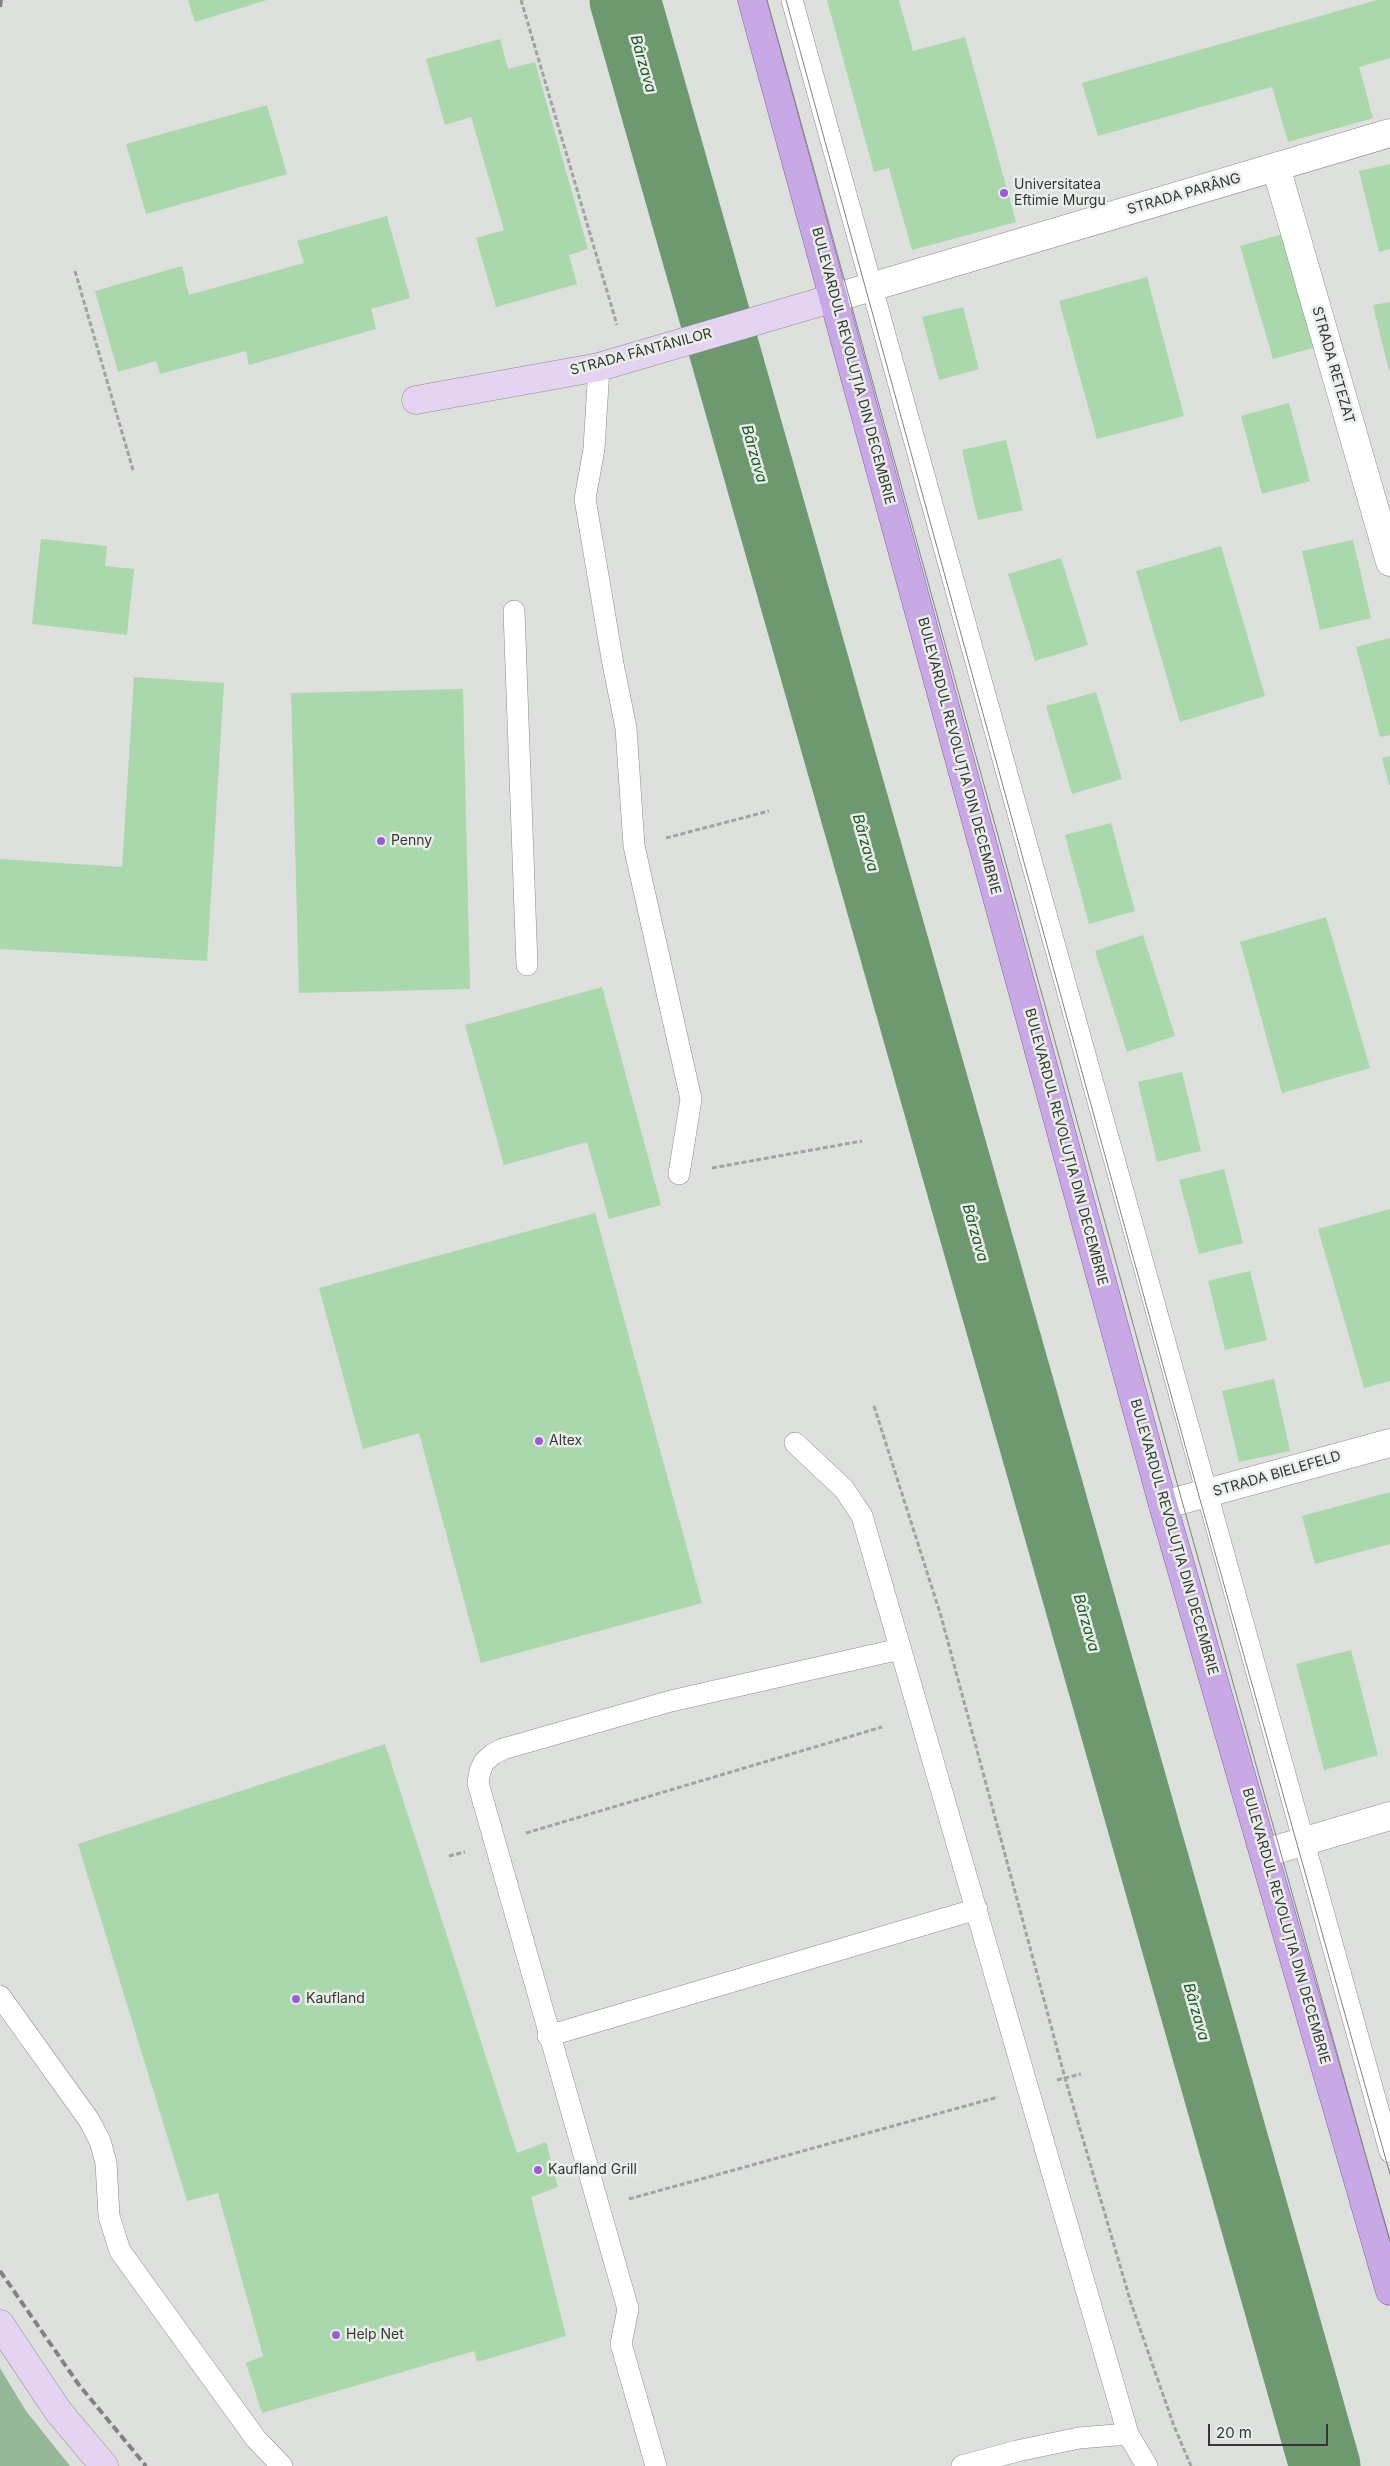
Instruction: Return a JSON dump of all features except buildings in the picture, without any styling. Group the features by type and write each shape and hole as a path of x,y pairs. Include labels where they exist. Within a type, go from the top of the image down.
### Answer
{"main road":[{"name":"BULEVARDUL REVOLUȚIA DIN DECEMBRIE","path":"752,0 1164,1505 1390,2291"}],"street":[{"name":"STRADA PARÂNG","path":"834,298 1390,133"},
{"name":"STRADA RETEZAT","path":"1276,167 1390,562"},
{"name":"STRADA FÂNTÂNILOR","path":"416,400 599,367 834,298"},
{"name":"STRADA BIELEFELD","path":"1164,1505 1390,1443"},
{"path":"1265,1853 1390,1816"},
{"path":"0,2324 58,2411 104,2466"}],"lane":[{"path":"792,0 1390,2152"},
{"path":"599,367 594,449 584,499 626,728 634,846 691,1099 679,1174"},
{"path":"514,611 527,965"},
{"path":"795,1443 844,1490 862,1516 1128,2434 1147,2466"},
{"path":"656,2466 621,2344 628,2310 548,2036 478,1783 484,1762 493,1754 504,1749 672,1701 864,1659 900,1649"},
{"path":"548,2036 976,1908"},
{"path":"0,1996 89,2120 100,2141 106,2163 109,2216 120,2251 256,2439 282,2466"},
{"path":"962,2466 1017,2451 1079,2438 1128,2434"}],"path":[{"path":"521,0 627,359"},
{"path":"74,271 133,470"},
{"path":"634,846 770,811"},
{"path":"679,1174 862,1141"},
{"path":"874,1406 941,1616 1065,2078 1131,2303 1174,2426 1191,2466"},
{"path":"449,1856 882,1727"},
{"path":"599,2208 1081,2074"}],"green space":[{"path":"0,2368 26,2411 70,2466 0,2466"}],"waterway":[{"name":"Bârzava","path":"625,0 1325,2466"}],"tram line":[{"path":"767,0 1182,1501 1390,2242"},
{"path":"786,0 1199,1496 1390,2174"}],"railway":[{"path":"0,7 1,0"},
{"path":"0,2271 79,2385 146,2466"}],"place":[{"name":"Universitatea Eftimie Murgu","path":"1004,193"},
{"name":"Penny","path":"381,841"},
{"name":"Altex","path":"539,1441"},
{"name":"Kaufland","path":"296,1999"},
{"name":"Kaufland Grill","path":"538,2170"},
{"name":"Help Net","path":"336,2335"}]}
